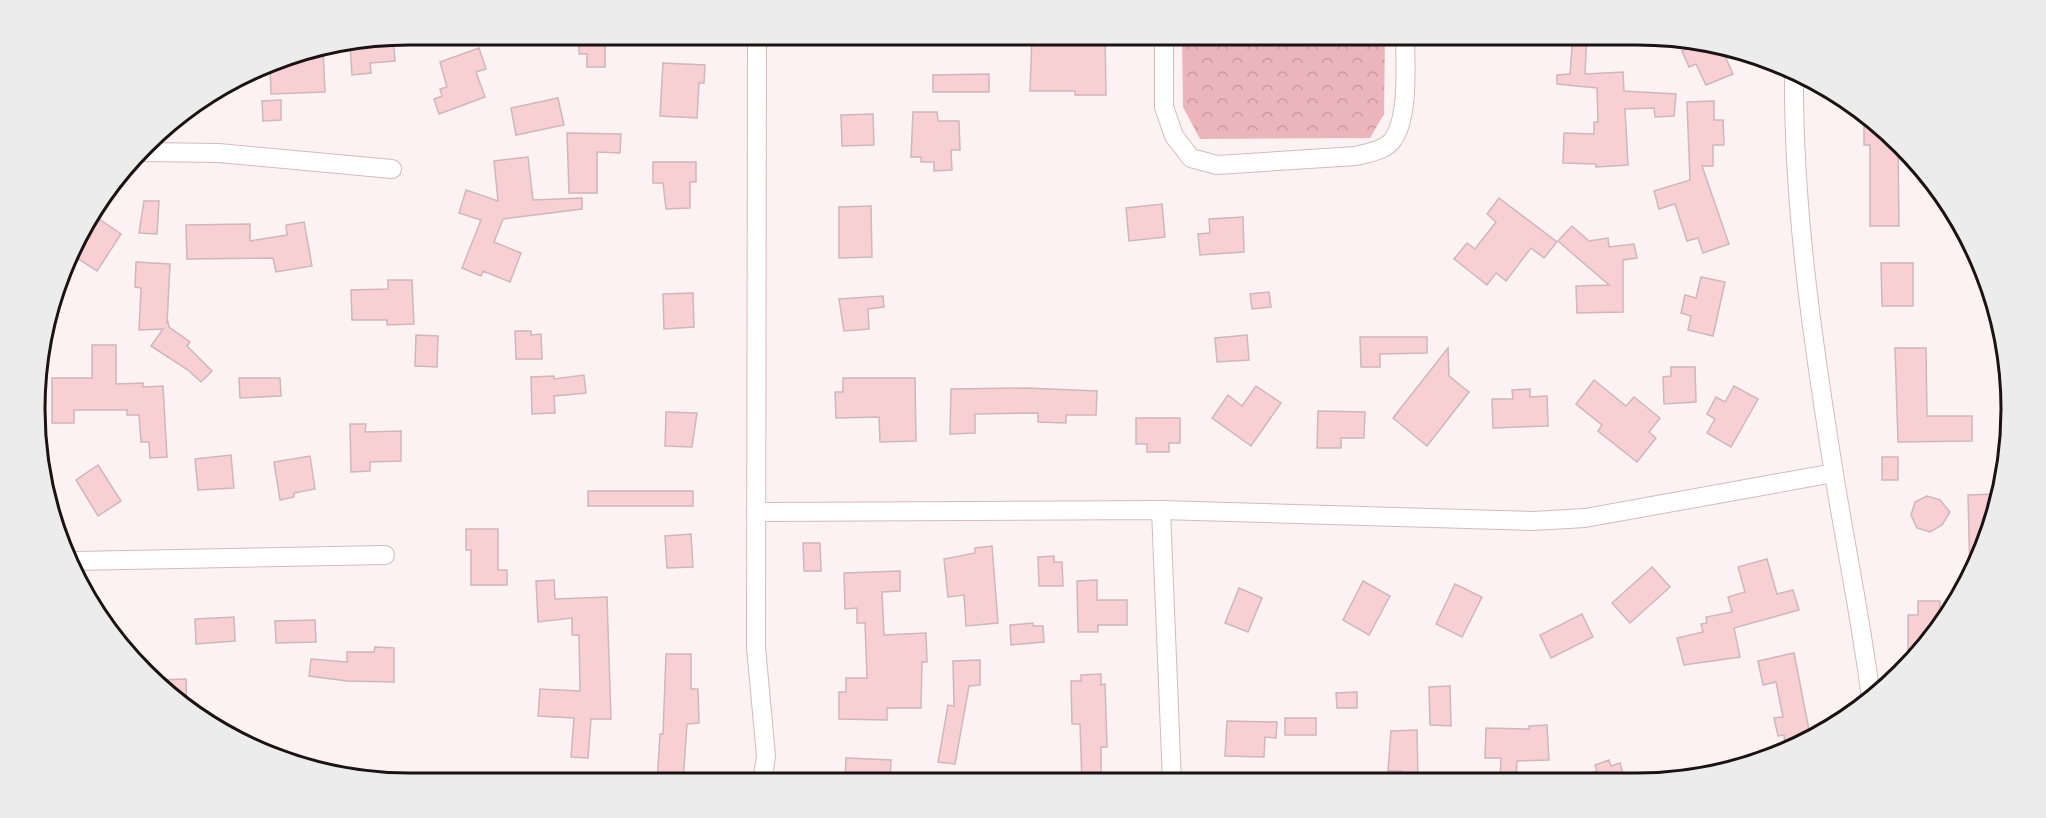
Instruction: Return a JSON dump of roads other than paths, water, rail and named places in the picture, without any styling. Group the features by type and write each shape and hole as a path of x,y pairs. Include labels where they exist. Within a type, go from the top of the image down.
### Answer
{"street":[{"path":"757,45 756,647 766,756 763,773"},
{"path":"1164,45 1164,107 1174,136 1191,158 1217,165 1356,156 1378,150 1390,142 1400,125 1405,81 1405,45"},
{"path":"1794,81 1799,195 1810,303 1834,473 1869,689"},
{"path":"152,152 219,153 392,169"},
{"path":"756,512 1161,510 1533,521 1585,519 1834,473"},
{"path":"1161,510 1172,773"},
{"path":"79,561 385,555"}]}
